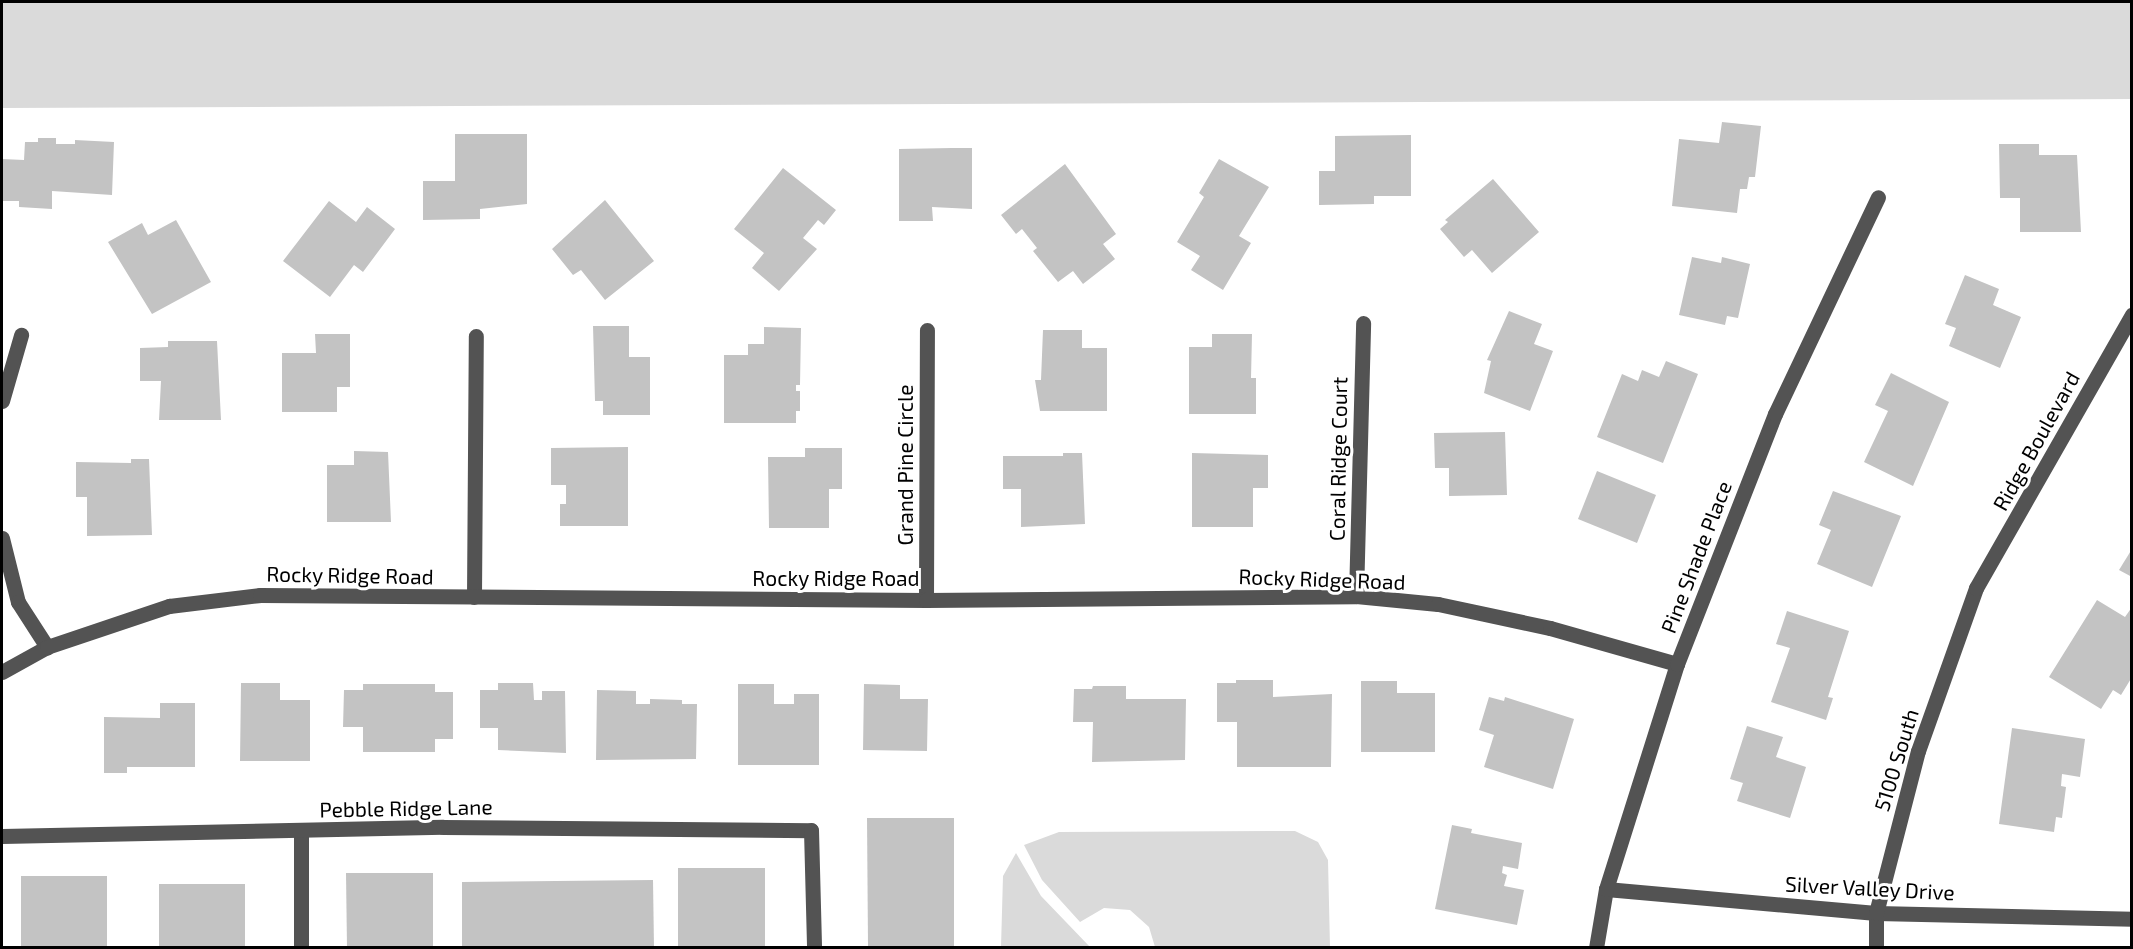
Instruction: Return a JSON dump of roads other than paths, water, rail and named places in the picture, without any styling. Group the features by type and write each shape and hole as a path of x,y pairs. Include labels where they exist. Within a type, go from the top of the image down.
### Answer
{"street":[{"name":"Pine Shade Place","path":"1596,948 1606,889 1677,664 1775,414 1878,197"},
{"name":"Ridge Boulevard","path":"1976,588 2132,314"},
{"name":"Coral Ridge Court","path":"1356,596 1363,323"},
{"name":"Grand Pine Circle","path":"926,600 927,330"},
{"path":"2,401 21,334"},
{"path":"474,597 476,336"},
{"path":"2,538 18,602 47,647"},
{"name":"5100 South","path":"1876,948 1876,913 1918,751 1976,588"},
{"name":"Rocky Ridge Road","path":"2,672 47,647 170,606 260,595 926,600 1356,596 1438,604 1539,626 1677,664"},
{"path":"301,830 301,948"},
{"name":"Pebble Ridge Lane","path":"2,836 301,830 812,830 814,948"},
{"name":"Silver Valley Drive","path":"1606,889 1876,913 2132,919"}]}
